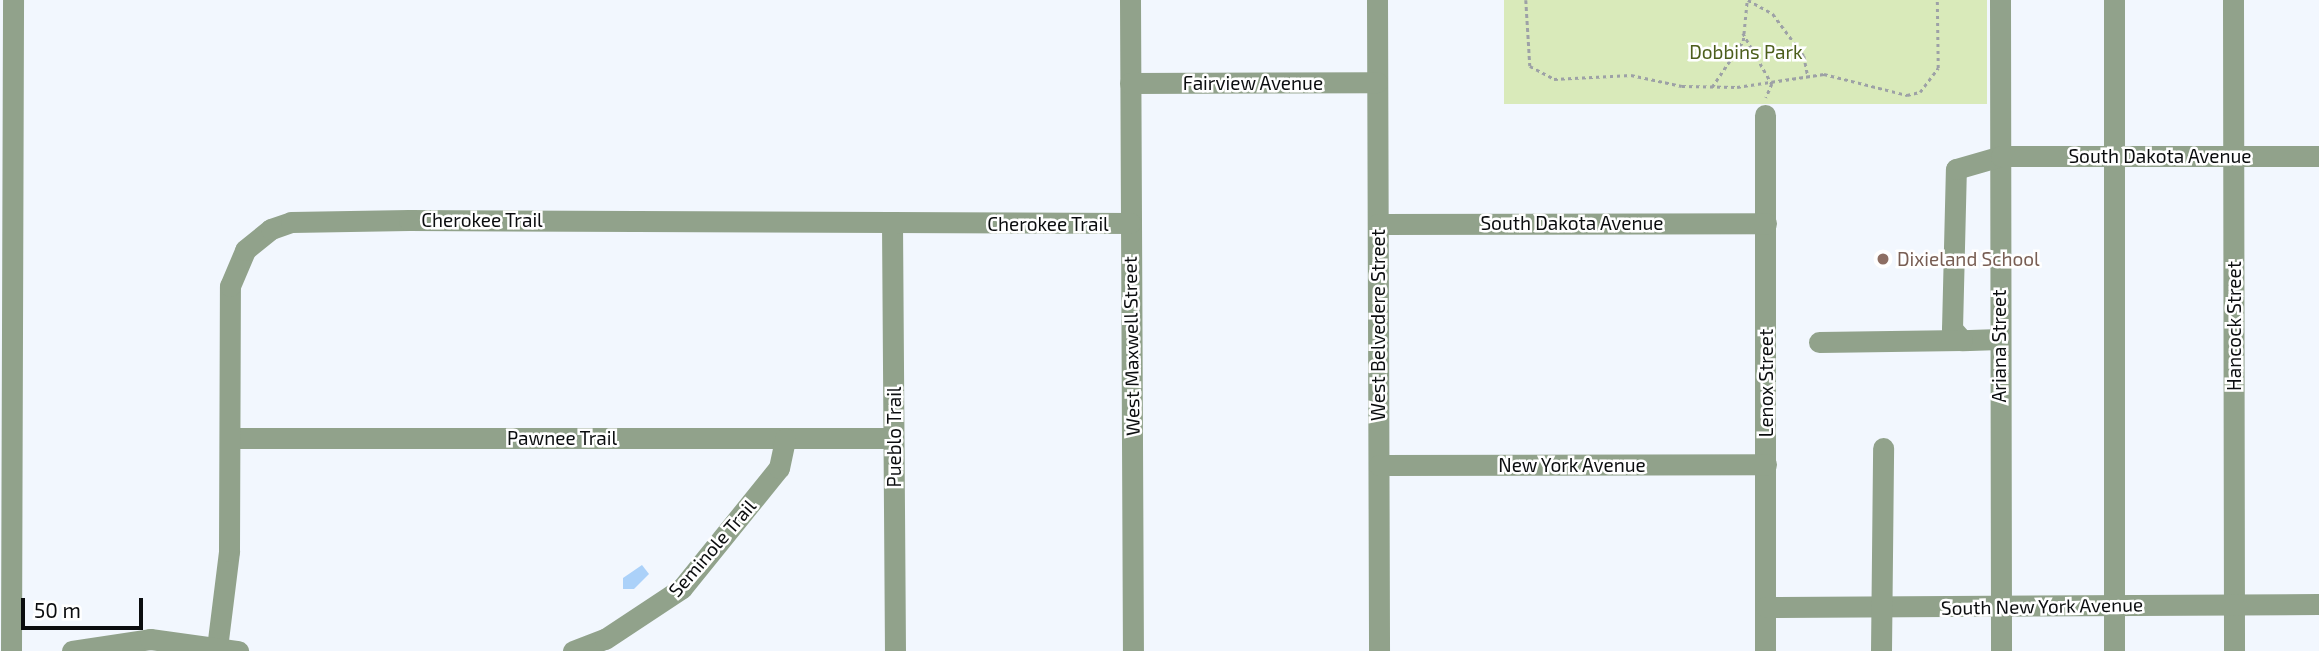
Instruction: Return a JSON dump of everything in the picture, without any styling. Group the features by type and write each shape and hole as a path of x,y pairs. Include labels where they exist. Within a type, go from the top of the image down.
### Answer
{"street":[{"path":"11,651 6,596 6,110 13,0"},
{"name":"West Maxwell Street","path":"1130,0 1133,651"},
{"name":"West Belvedere Street","path":"1377,0 1380,651"},
{"name":"Ariana Street","path":"2000,0 2001,651"},
{"path":"2114,0 2114,651"},
{"name":"Hancock Street","path":"2233,0 2234,651"},
{"name":"Fairview Avenue","path":"1130,83 1377,82"},
{"name":"Lenox Street","path":"1765,115 1765,651"},
{"name":"South Dakota Avenue","path":"1962,340 1952,330 1956,169 2001,156 2319,156"},
{"name":"Cherokee Trail","path":"227,650 232,438 232,274 261,234 291,222 1130,223"},
{"name":"Pueblo Trail","path":"892,223 895,651"},
{"name":"South Dakota Avenue","path":"1378,224 1766,223"},
{"path":"1819,342 1999,339"},
{"name":"Pawnee Trail","path":"232,438 893,438"},
{"name":"Seminole Trail","path":"573,651 605,639 682,588 779,468 785,439"},
{"path":"1881,651 1884,607 1883,448"},
{"name":"New York Avenue","path":"1379,465 1766,464"},
{"name":"South New York Avenue","path":"1766,607 2319,604"},
{"path":"72,651 150,639 227,650"}],"path":[{"path":"1525,0 1524,46 1537,72 1562,80 1631,75 1712,87 1772,84 1808,77 1839,75 1888,92 1920,92 1938,68 1937,0"},
{"path":"1712,87 1743,33 1748,0 1773,14 1804,56 1808,77"},
{"path":"1743,33 1772,84 1765,115"}],"green space":[{"name":"Dobbins Park","path":"1504,0 1987,0 1987,104 1504,104"}],"water":[{"path":"642,565 649,574 634,589 623,589 623,578"}],"place":[{"name":"Dixieland School","path":"1883,259"}]}
